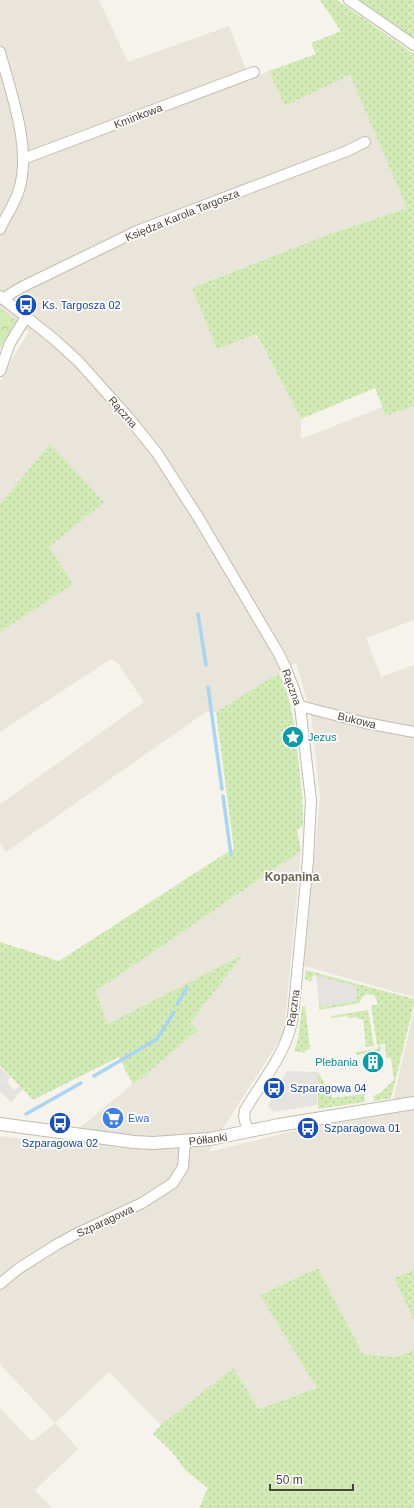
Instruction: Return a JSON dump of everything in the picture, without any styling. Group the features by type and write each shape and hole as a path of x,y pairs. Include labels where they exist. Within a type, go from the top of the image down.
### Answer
{"street":[{"path":"349,0 414,45"},
{"path":"0,52 19,125 23,171 18,192 0,229"},
{"name":"Kminkowa","path":"22,159 254,72"},
{"name":"Księdza Karola Targosza","path":"2,298 137,231 347,151 365,142"},
{"name":"Rączna","path":"2,298 55,340 79,362 128,417 157,453 198,517 279,654 300,706 311,800 308,860 292,1027 285,1045 246,1110 244,1117 248,1132"},
{"path":"0,371 10,343 26,316"},
{"name":"Bukowa","path":"300,706 366,724 414,732"},
{"name":"Półłanki","path":"0,1124 145,1143 185,1142 210,1140 285,1124 414,1103"},
{"name":"Szparagowa","path":"0,1284 33,1259 59,1243 142,1203 173,1183 183,1167 185,1142"}],"shaded area":[{"path":"0,0 99,0 128,62 229,26 250,79 269,71 285,106 350,75 407,208 327,235 192,288 255,334 301,419 301,439 383,407 387,416 414,406 414,620 366,638 381,677 414,665 414,997 304,966 320,797 311,713 296,663 216,712 206,712 6,852 0,842 0,804 144,702 117,662 111,659 0,732 0,632 72,584 49,547 0,502 0,382 5,370 29,332 0,308"},
{"path":"301,851 284,1033 208,1152 302,1129 390,1114 414,1010 414,1270 394,1278 414,1320 414,1350 397,1357 363,1354 318,1268 260,1295 318,1388 259,1409 233,1368 161,1425 109,1372 55,1423 0,1364 0,1136 70,1145 82,1126 197,1031 190,1023 242,956 107,1024 96,991"},
{"path":"316,975 356,986 357,1001 322,1007 322,1004 319,1004"},
{"path":"0,1067 10,1077 7,1082 14,1090 20,1086 23,1089 11,1102 0,1091"},
{"path":"287,1071 318,1072 317,1105 273,1112 268,1106"},
{"path":"97,1128 129,1131 133,1135 93,1131"},
{"path":"0,1408 32,1442 55,1423 78,1449 35,1490 52,1508 0,1508"}],"green space":[{"path":"320,0 337,0 414,54 414,406 386,416 375,388 301,419 256,334 217,349 192,288 327,235 407,208 350,75 285,106 269,71 316,54 311,43 341,31"},
{"path":"356,0 414,0 414,40"},
{"path":"0,308 16,321 0,349"},
{"path":"50,444 104,502 49,547 73,584 0,632 0,502 1,503"},
{"path":"279,673 290,703 296,735 303,808 303,825 297,830 301,851 96,991 107,1024 243,955 190,1023 198,1030 133,1085 119,1057 33,1100 0,1065 0,942 59,961 226,853 234,850 216,712"},
{"path":"306,970 414,999 391,1098 374,1101 373,1096 380,1093 394,1080 391,1058 386,1058 385,1044 377,1045 371,1006 378,1004 375,997 368,994 362,998 360,1003 319,1010 319,1004 322,1004 322,1007 357,1001 316,975 313,976 311,982 305,979"},
{"path":"305,1006 310,1049 305,1050 305,1053 294,1051 298,1040 302,1007"},
{"path":"368,1010 374,1046 366,1047 363,1019 358,1019 358,1017 348,1018 347,1016 331,1018 331,1016"},
{"path":"381,1046 381,1051 357,1055 356,1052 378,1049 377,1047"},
{"path":"318,1072 333,1098 364,1094 365,1102 318,1109"},
{"path":"318,1268 363,1354 397,1357 414,1350 414,1508 199,1508 208,1488 186,1471 171,1451 153,1434 161,1425 233,1368 259,1409 317,1388 260,1295"},
{"path":"414,1270 414,1320 394,1278"}],"waterway":[{"path":"198,614 206,665"},
{"path":"208,687 222,789"},
{"path":"223,796 231,855"},
{"path":"177,1004 187,988"},
{"path":"94,1076 157,1039 174,1012"},
{"path":"26,1114 81,1083"}],"place":[{"name":"Ks. Targosza 02","path":"26,305"},
{"name":"Jezus","path":"293,737"},
{"name":"Plebania","path":"373,1062"},
{"name":"Szparagowa 04","path":"274,1088"},
{"name":"Ewa","path":"113,1118"},
{"name":"Szparagowa 02","path":"60,1123"},
{"name":"Szparagowa 01","path":"308,1128"}],"district":[{"name":"Kopanina","path":"292,877"}]}
